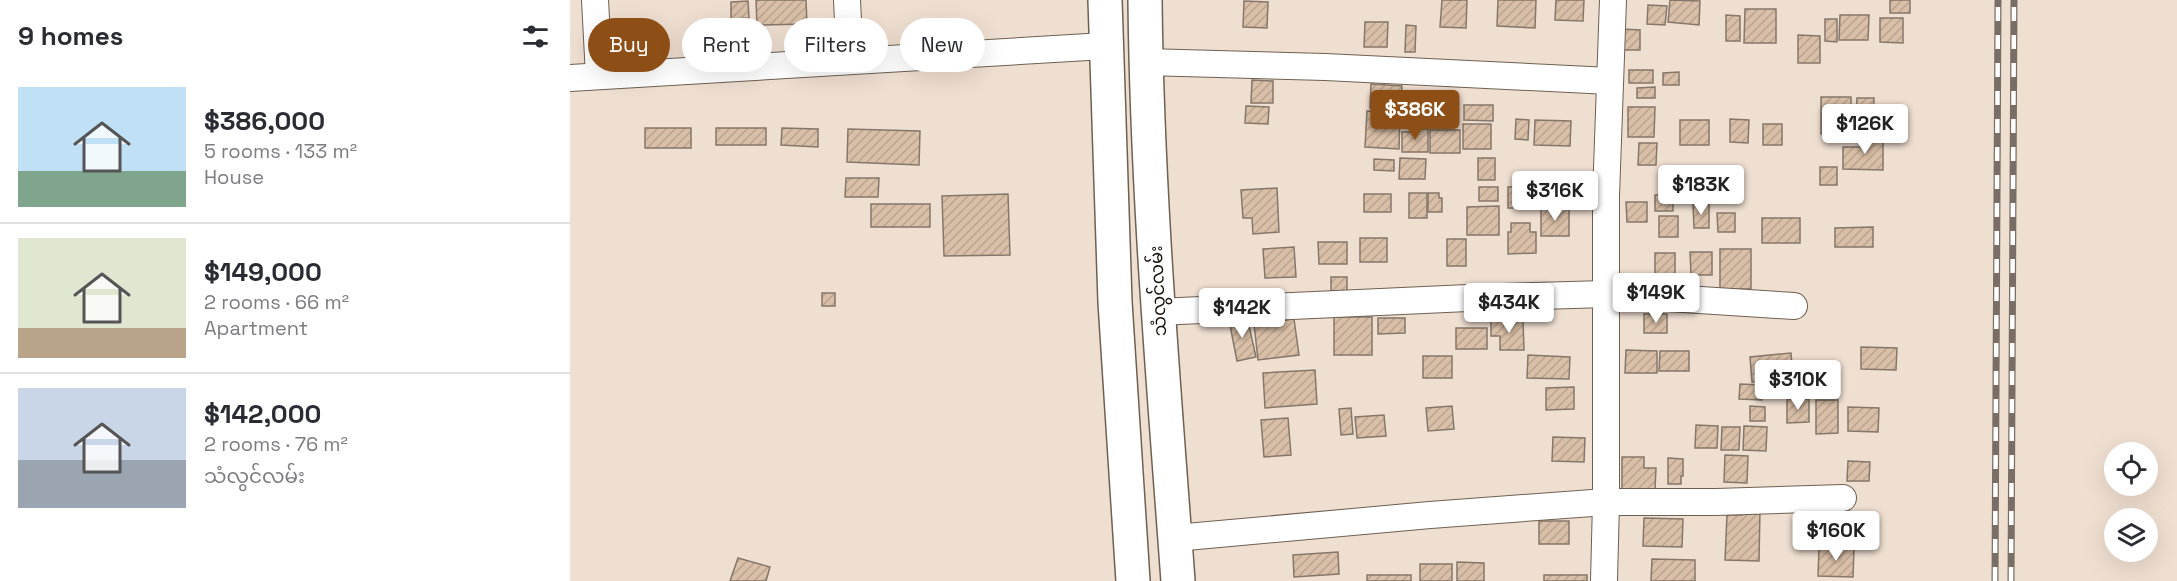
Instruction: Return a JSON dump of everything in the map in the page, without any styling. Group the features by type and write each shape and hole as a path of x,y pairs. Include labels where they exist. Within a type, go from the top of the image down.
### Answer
{"main road":[{"path":"1105,0 1115,302 1133,581"},
{"name":"သံလွင်လမ်း","path":"1145,0 1145,62 1158,312 1178,581"}],"street":[{"path":"595,0 599,76"},
{"path":"847,0 848,18"},
{"path":"1604,581 1606,196 1613,0"},
{"path":"888,59 1105,46"},
{"path":"1145,62 1325,67 1610,81"},
{"path":"570,78 784,65"},
{"path":"1158,312 1606,294 1794,306"},
{"path":"1175,538 1606,502 1716,502 1843,498"}],"building":[{"path":"756,0 806,0 807,18 784,18 784,24 772,25 772,18 757,18"},
{"path":"1442,0 1467,0 1466,28 1440,27"},
{"path":"1498,0 1536,0 1535,28 1497,26"},
{"path":"1556,0 1584,0 1583,21 1555,20"},
{"path":"1670,0 1700,1 1699,25 1668,22"},
{"path":"1890,0 1910,0 1910,13 1890,13"},
{"path":"748,1 749,18 731,18 731,2"},
{"path":"1244,1 1268,2 1267,28 1243,27"},
{"path":"1648,5 1667,6 1665,25 1647,24"},
{"path":"1745,9 1776,9 1776,43 1744,43"},
{"path":"1726,15 1740,16 1740,41 1726,41"},
{"path":"1840,15 1869,15 1868,40 1839,40"},
{"path":"1880,18 1903,18 1903,43 1880,42"},
{"path":"1825,19 1837,19 1837,42 1825,41"},
{"path":"1365,22 1388,22 1387,47 1364,47"},
{"path":"1406,25 1416,26 1415,52 1405,52"},
{"path":"1622,29 1640,30 1640,50 1622,50"},
{"path":"1798,35 1820,36 1820,63 1798,63"},
{"path":"1629,70 1653,70 1653,83 1629,83"},
{"path":"1679,72 1679,85 1663,85 1663,73"},
{"path":"1252,80 1273,81 1273,103 1251,103"},
{"path":"1371,84 1402,86 1400,109 1370,108"},
{"path":"1655,87 1655,98 1637,98 1637,88"},
{"path":"1821,97 1851,97 1851,135 1821,134"},
{"path":"1857,98 1874,98 1873,124 1856,124"},
{"path":"1464,105 1493,105 1493,121 1464,120"},
{"path":"1246,106 1269,107 1268,124 1245,123"},
{"path":"1628,107 1655,107 1654,137 1628,137"},
{"path":"1367,111 1400,112 1399,149 1365,147"},
{"path":"1516,119 1529,120 1528,140 1515,139"},
{"path":"1730,119 1749,120 1748,143 1730,142"},
{"path":"1535,120 1571,121 1570,146 1534,145"},
{"path":"1680,120 1709,120 1709,145 1680,145"},
{"path":"1463,124 1491,124 1491,149 1463,149"},
{"path":"1763,124 1782,124 1782,145 1763,145"},
{"path":"645,128 691,128 691,148 645,148"},
{"path":"716,128 766,128 766,145 716,145"},
{"path":"782,128 818,129 818,147 781,145"},
{"path":"848,129 920,131 919,165 847,162"},
{"path":"1410,129 1428,129 1428,152 1402,152 1402,132 1410,132"},
{"path":"1430,130 1460,130 1460,153 1430,153"},
{"path":"1862,136 1883,136 1883,170 1843,169 1843,147 1862,147"},
{"path":"1639,143 1657,143 1656,165 1638,165"},
{"path":"1400,158 1426,159 1425,179 1399,179"},
{"path":"1478,158 1495,158 1495,180 1478,180"},
{"path":"1374,159 1394,160 1394,171 1374,170"},
{"path":"1820,167 1837,167 1837,185 1820,185"},
{"path":"846,178 879,178 878,197 845,197"},
{"path":"1530,186 1530,208 1508,208 1508,187"},
{"path":"1479,187 1498,187 1498,201 1479,201"},
{"path":"1277,188 1279,232 1253,234 1252,218 1243,218 1241,190"},
{"path":"1409,193 1427,193 1427,218 1409,218"},
{"path":"1428,193 1439,193 1439,198 1442,198 1442,212 1428,212"},
{"path":"1008,194 1010,255 944,256 942,196"},
{"path":"1364,194 1391,194 1391,212 1364,212"},
{"path":"1655,195 1673,195 1673,211 1655,211"},
{"path":"1626,202 1647,202 1647,222 1627,222"},
{"path":"871,204 930,204 930,227 871,227"},
{"path":"1693,204 1709,204 1709,228 1694,228"},
{"path":"1499,206 1499,235 1467,235 1467,207"},
{"path":"1541,207 1569,207 1569,236 1541,236"},
{"path":"1717,213 1735,213 1735,232 1718,232"},
{"path":"1659,216 1678,216 1678,237 1659,237"},
{"path":"1762,218 1800,218 1800,243 1762,243"},
{"path":"1511,223 1530,223 1530,232 1536,232 1536,253 1508,254 1508,232 1511,232"},
{"path":"1873,227 1873,247 1835,247 1835,228"},
{"path":"1360,238 1387,238 1387,262 1360,262"},
{"path":"1447,239 1466,239 1466,266 1447,266"},
{"path":"1318,242 1347,242 1347,264 1319,264"},
{"path":"1294,247 1296,277 1265,278 1263,249"},
{"path":"1720,249 1751,249 1751,289 1720,289"},
{"path":"1690,252 1712,252 1712,275 1691,275"},
{"path":"1655,253 1675,253 1675,278 1655,278"},
{"path":"1331,277 1347,277 1347,293 1331,293"},
{"path":"822,293 835,293 835,306 822,306"},
{"path":"1644,314 1667,314 1667,333 1644,333"},
{"path":"1247,317 1256,357 1237,361 1229,320"},
{"path":"1334,317 1372,317 1372,355 1334,355"},
{"path":"1378,318 1405,318 1405,333 1378,334"},
{"path":"1294,319 1299,355 1258,360 1254,324"},
{"path":"1491,321 1523,321 1524,350 1500,350 1500,336 1491,336"},
{"path":"1456,328 1487,328 1487,349 1456,349"},
{"path":"1861,347 1897,348 1896,370 1861,369"},
{"path":"1626,350 1657,351 1657,373 1625,373"},
{"path":"1660,351 1689,351 1689,371 1659,371"},
{"path":"1791,353 1793,378 1752,382 1750,357"},
{"path":"1528,355 1570,357 1569,379 1527,378"},
{"path":"1423,356 1452,356 1452,378 1423,378"},
{"path":"1315,370 1317,404 1265,408 1263,373"},
{"path":"1740,384 1762,385 1762,400 1739,399"},
{"path":"1574,387 1574,409 1546,410 1546,388"},
{"path":"1787,399 1809,399 1809,422 1787,423"},
{"path":"1816,400 1838,400 1838,433 1816,434"},
{"path":"1452,406 1454,429 1428,431 1426,408"},
{"path":"1750,406 1765,407 1765,421 1750,421"},
{"path":"1848,407 1879,408 1878,432 1848,431"},
{"path":"1351,408 1353,434 1341,435 1339,409"},
{"path":"1384,415 1386,436 1357,438 1355,417"},
{"path":"1288,418 1291,455 1264,457 1261,420"},
{"path":"1696,425 1718,426 1717,448 1695,448"},
{"path":"1744,426 1767,427 1766,451 1743,450"},
{"path":"1722,427 1740,427 1739,450 1721,450"},
{"path":"1553,437 1585,438 1584,462 1552,461"},
{"path":"1725,455 1748,456 1747,483 1724,482"},
{"path":"1622,457 1644,457 1644,468 1656,468 1655,490 1622,490"},
{"path":"1668,458 1683,459 1681,484 1668,484"},
{"path":"1848,461 1870,462 1869,481 1847,481"},
{"path":"1742,510 1760,510 1759,561 1725,560 1727,515 1742,515"},
{"path":"1644,518 1683,519 1682,547 1643,546"},
{"path":"1539,521 1569,521 1569,544 1539,544"},
{"path":"1819,548 1854,549 1853,577 1818,576"},
{"path":"1338,552 1339,574 1294,577 1293,555"},
{"path":"738,558 770,567 766,581 730,581"},
{"path":"1652,559 1695,560 1695,581 1651,581"},
{"path":"1457,562 1484,563 1484,581 1457,581"},
{"path":"1420,564 1452,564 1452,581 1420,581"},
{"path":"1367,575 1411,575 1411,581 1367,581"},
{"path":"1544,575 1587,575 1587,581 1544,581"}],"railway":[{"path":"1995,581 1998,0"},
{"path":"2011,581 2014,0"}]}
